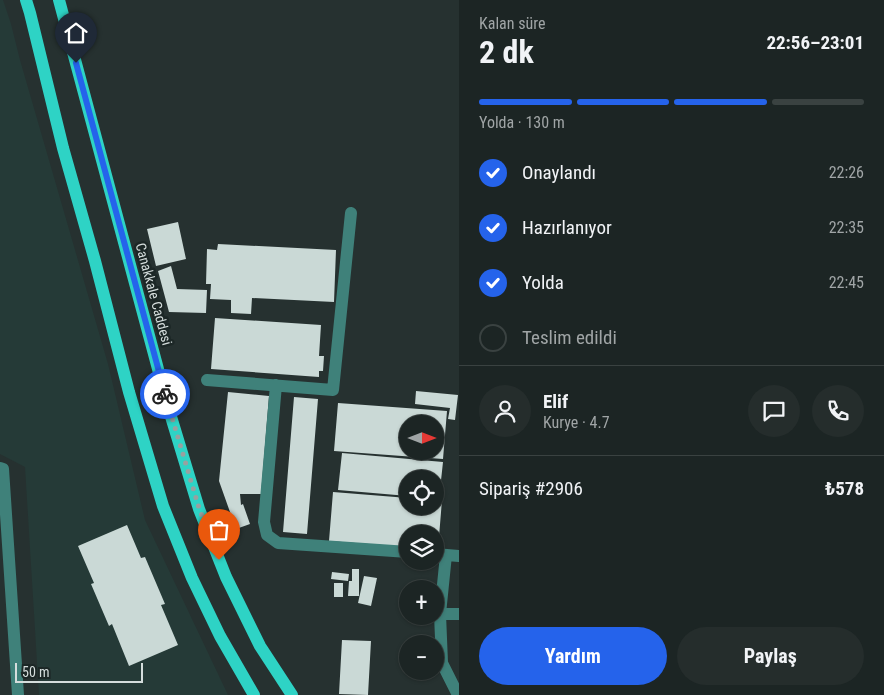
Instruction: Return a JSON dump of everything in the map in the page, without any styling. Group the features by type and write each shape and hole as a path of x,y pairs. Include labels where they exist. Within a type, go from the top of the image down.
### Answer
{"main road":[{"path":"26,0 63,148 95,260 129,392 163,506 192,578 220,636 254,695"},
{"name":"Canakkale Caddesi","path":"59,0 169,410 199,508 226,577 260,646 292,695"}],"street":[{"path":"207,380 333,390 351,213"},
{"path":"276,385 264,522 268,535 278,542 399,551"},
{"path":"0,468 3,469 18,695"},
{"path":"444,554 459,556"},
{"path":"444,614 459,614"},
{"path":"440,625 442,663 458,695"}],"shaded area":[{"path":"0,0 3,0 11,24 108,364 145,520 228,695 39,695 25,467 0,454"}],"building":[{"path":"178,222 186,259 156,266 147,229"},
{"path":"218,244 336,250 334,302 252,298 251,314 231,313 231,300 210,299 211,284 206,284 207,249 217,250"},
{"path":"171,266 177,289 207,290 206,313 169,312 158,271"},
{"path":"215,318 321,325 319,356 324,356 323,371 319,371 319,377 211,369"},
{"path":"416,391 458,395 455,420 448,419 450,408 415,404"},
{"path":"228,392 269,396 261,494 240,494 241,505 243,504 250,524 236,529 219,481"},
{"path":"294,397 318,399 307,534 283,532"},
{"path":"338,403 447,411 444,447 444,415 399,415 399,456 334,451"},
{"path":"342,453 399,458 399,460 443,462 442,470 399,470 399,495 338,490"},
{"path":"333,492 399,497 399,515 441,515 440,525 399,525 399,546 329,541"},
{"path":"127,525 141,558 145,557 165,604 161,605 178,645 129,666 112,624 109,626 91,584 94,583 78,546"},
{"path":"352,569 359,569 359,596 348,596 349,581 352,581"},
{"path":"332,572 349,574 348,581 331,579"},
{"path":"364,576 377,578 371,606 358,603"},
{"path":"334,583 343,583 343,597 334,597"},
{"path":"342,640 371,641 368,695 339,694"}],"way so far":[{"path":"165,394 199,508 219,560"}],"route":[{"path":"76,63 165,394"}]}
